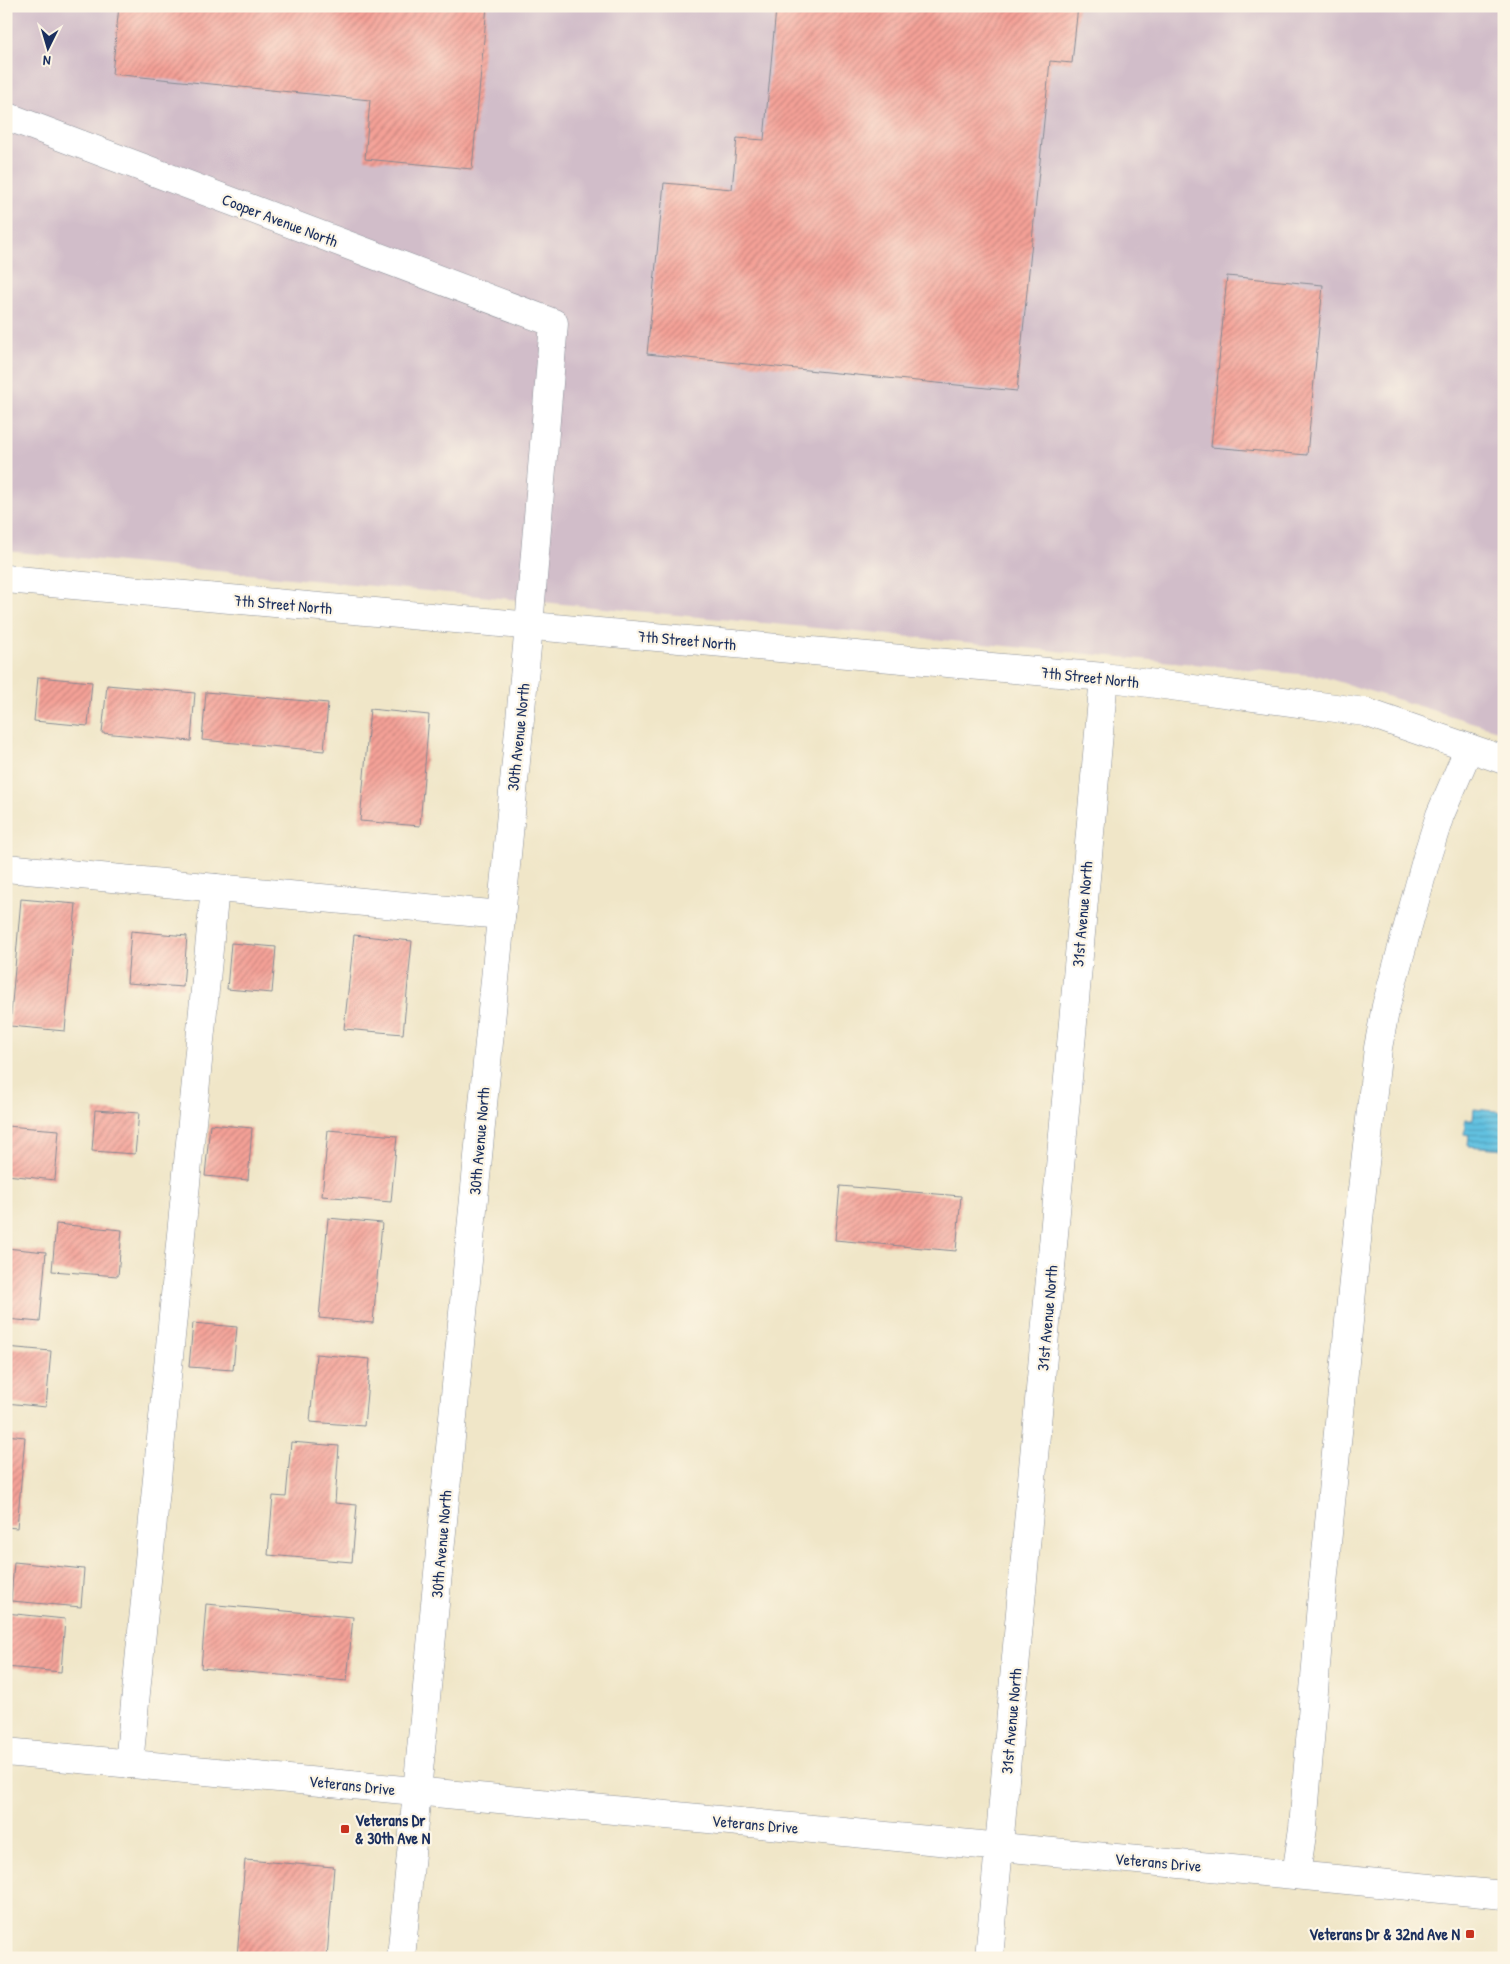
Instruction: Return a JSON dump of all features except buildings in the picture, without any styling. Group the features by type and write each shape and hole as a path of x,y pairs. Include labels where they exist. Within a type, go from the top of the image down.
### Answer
{"street":[{"name":"Cooper Avenue North","path":"6,116 554,323"},
{"name":"30th Avenue North","path":"401,1958 529,626 554,323"},
{"name":"7th Street North","path":"6,579 1104,677 1366,712 1469,748"},
{"name":"31st Avenue North","path":"989,1958 1104,677"},
{"path":"1296,1876 1303,1828 1322,1604 1362,1190 1378,1048 1386,1006 1425,861 1440,815 1469,748 1504,760"},
{"path":"6,868 501,915"},
{"path":"129,1764 215,888"},
{"name":"Veterans Drive","path":"6,1752 1504,1896"}],"shaded area":[{"path":"6,6 1504,6 1504,732 1320,676 6,551"}],"water":[{"path":"1474,1109 1504,1112 1504,1149 1468,1146 1469,1135 1464,1134 1465,1120 1473,1120"}],"place":[{"name":"Veterans Dr & 30th Ave N","path":"345,1829"},
{"name":"Veterans Dr & 32nd Ave N","path":"1470,1934"}]}
